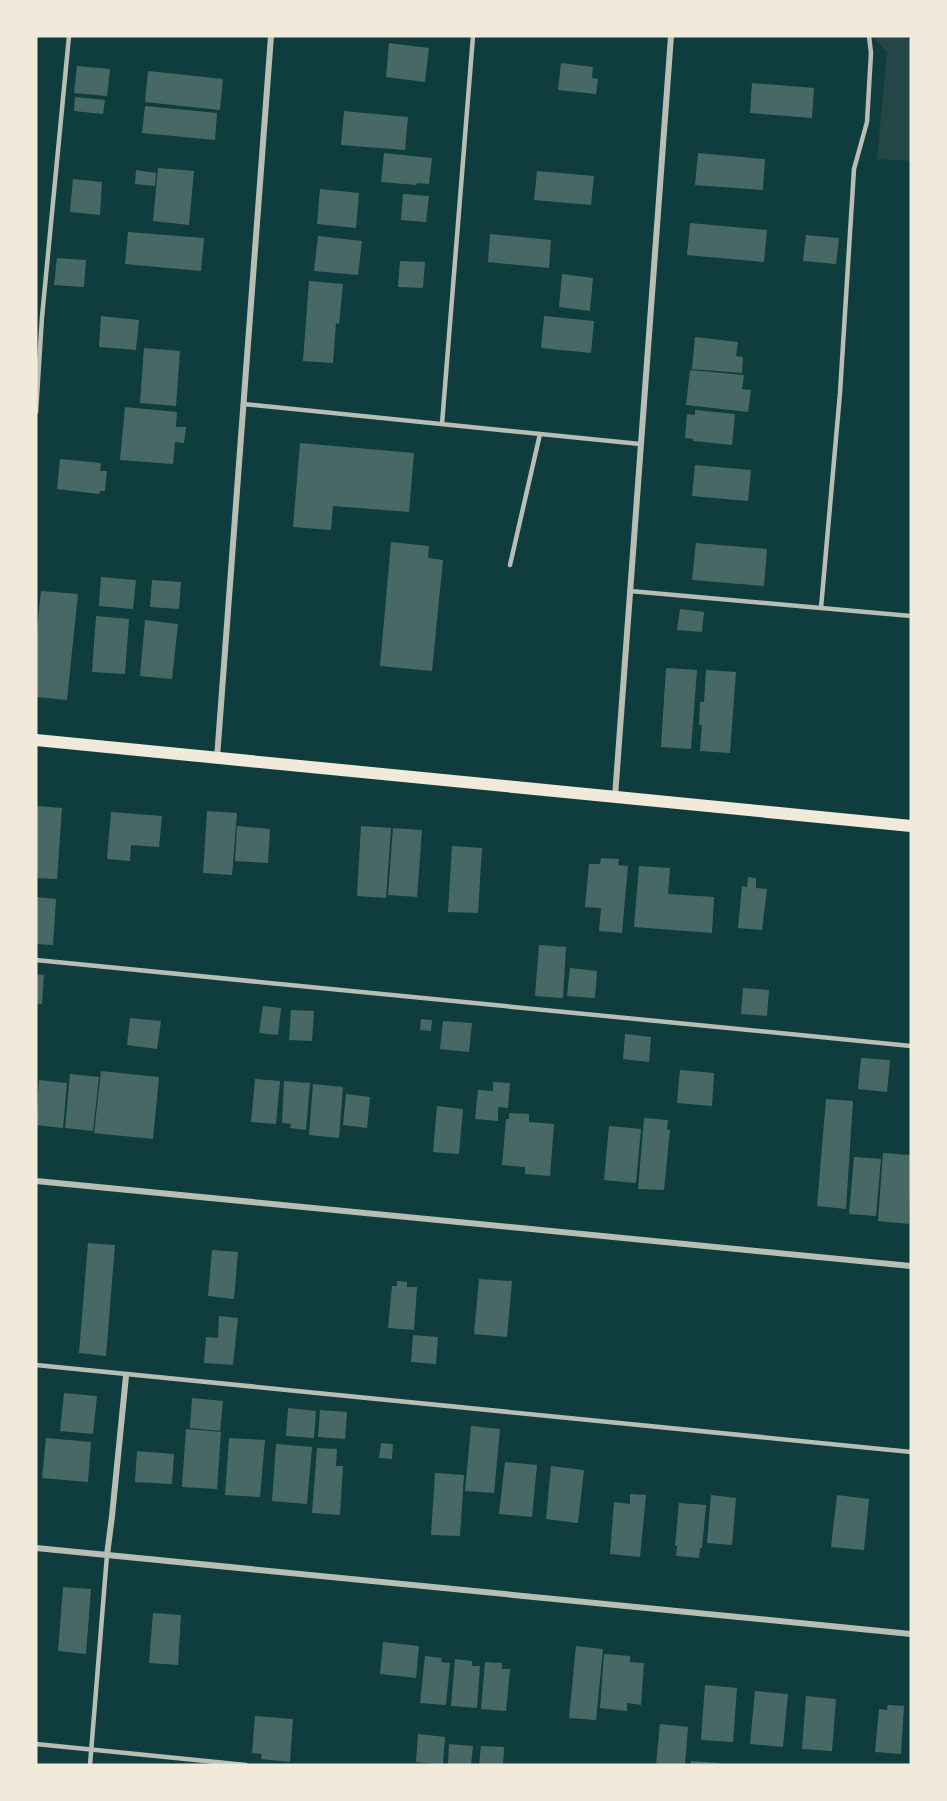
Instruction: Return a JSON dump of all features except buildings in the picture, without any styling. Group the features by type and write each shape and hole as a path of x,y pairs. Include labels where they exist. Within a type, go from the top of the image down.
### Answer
{"main road":[{"path":"36,740 911,826"}],"street":[{"path":"218,758 271,36"},
{"path":"615,797 671,36"},
{"path":"36,1181 911,1266"},
{"path":"106,1555 126,1376"},
{"path":"36,1548 911,1634"}],"lane":[{"path":"36,412 42,318 69,36"},
{"path":"442,424 473,36"},
{"path":"822,608 840,393 854,170 867,122 871,53 869,36"},
{"path":"243,404 640,444"},
{"path":"510,565 540,434"},
{"path":"630,591 911,616"},
{"path":"36,960 911,1046"},
{"path":"36,1365 126,1376 911,1452"},
{"path":"90,1765 106,1555"},
{"path":"36,1744 246,1765"}],"shaded area":[{"path":"871,36 911,36 911,161 877,159 887,52"}]}
